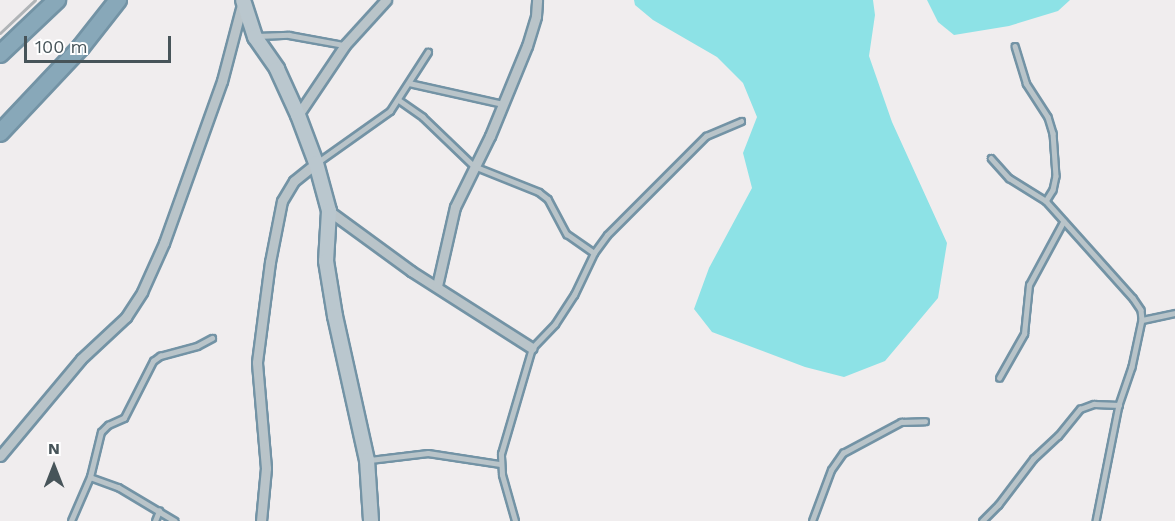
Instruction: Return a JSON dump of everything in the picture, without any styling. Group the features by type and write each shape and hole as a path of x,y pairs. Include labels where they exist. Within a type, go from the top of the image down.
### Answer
{"highway":[{"path":"0,54 57,0"},
{"path":"0,133 81,47 118,0"}],"street":[{"path":"298,115 345,45 386,0"},
{"path":"437,286 455,207 527,46 536,16 537,0"},
{"path":"243,1 255,37 277,69 298,115 316,163 329,211 326,261 367,460 371,521"},
{"path":"0,456 75,366 126,317 142,292 164,243 222,81 243,1"},
{"path":"261,521 266,468 257,362 266,310 270,262 282,201 294,181 316,163"},
{"path":"329,211 393,259 532,348"}],"lane":[{"path":"255,37 289,35 345,45"},
{"path":"1015,46 1026,83 1048,117 1053,133 1056,176 1053,190 1046,201"},
{"path":"316,163 361,134 399,100 428,52"},
{"path":"409,83 503,104"},
{"path":"399,100 423,117 474,166 539,192 548,199 567,234 594,253"},
{"path":"515,521 500,464 503,443 532,348 555,324 574,295 594,253 619,223 706,136 741,121"},
{"path":"992,158 1009,178 1046,201 1133,298 1141,310 1142,320 1132,367 1119,405 1096,521"},
{"path":"999,378 1024,334 1029,285 1063,222"},
{"path":"1142,320 1175,314"},
{"path":"71,521 90,477 103,428 124,418 153,361 160,356 187,349 212,338"},
{"path":"982,521 998,505 1033,459 1058,436 1080,409 1094,404 1119,405"},
{"path":"812,521 831,470 843,453 902,422 925,421"},
{"path":"367,460 428,453 500,464"},
{"path":"90,477 118,487 176,521"},
{"path":"155,521 159,511"}],"water":[{"path":"634,0 873,0 875,15 869,56 892,122 947,243 938,298 885,361 844,377 805,367 712,332 694,309 709,268 752,188 743,153 757,117 743,83 717,57 653,20 635,5"},
{"path":"927,0 1070,0 1058,11 1009,26 954,35 938,22"}],"railway":[{"path":"0,33 35,0"}]}
